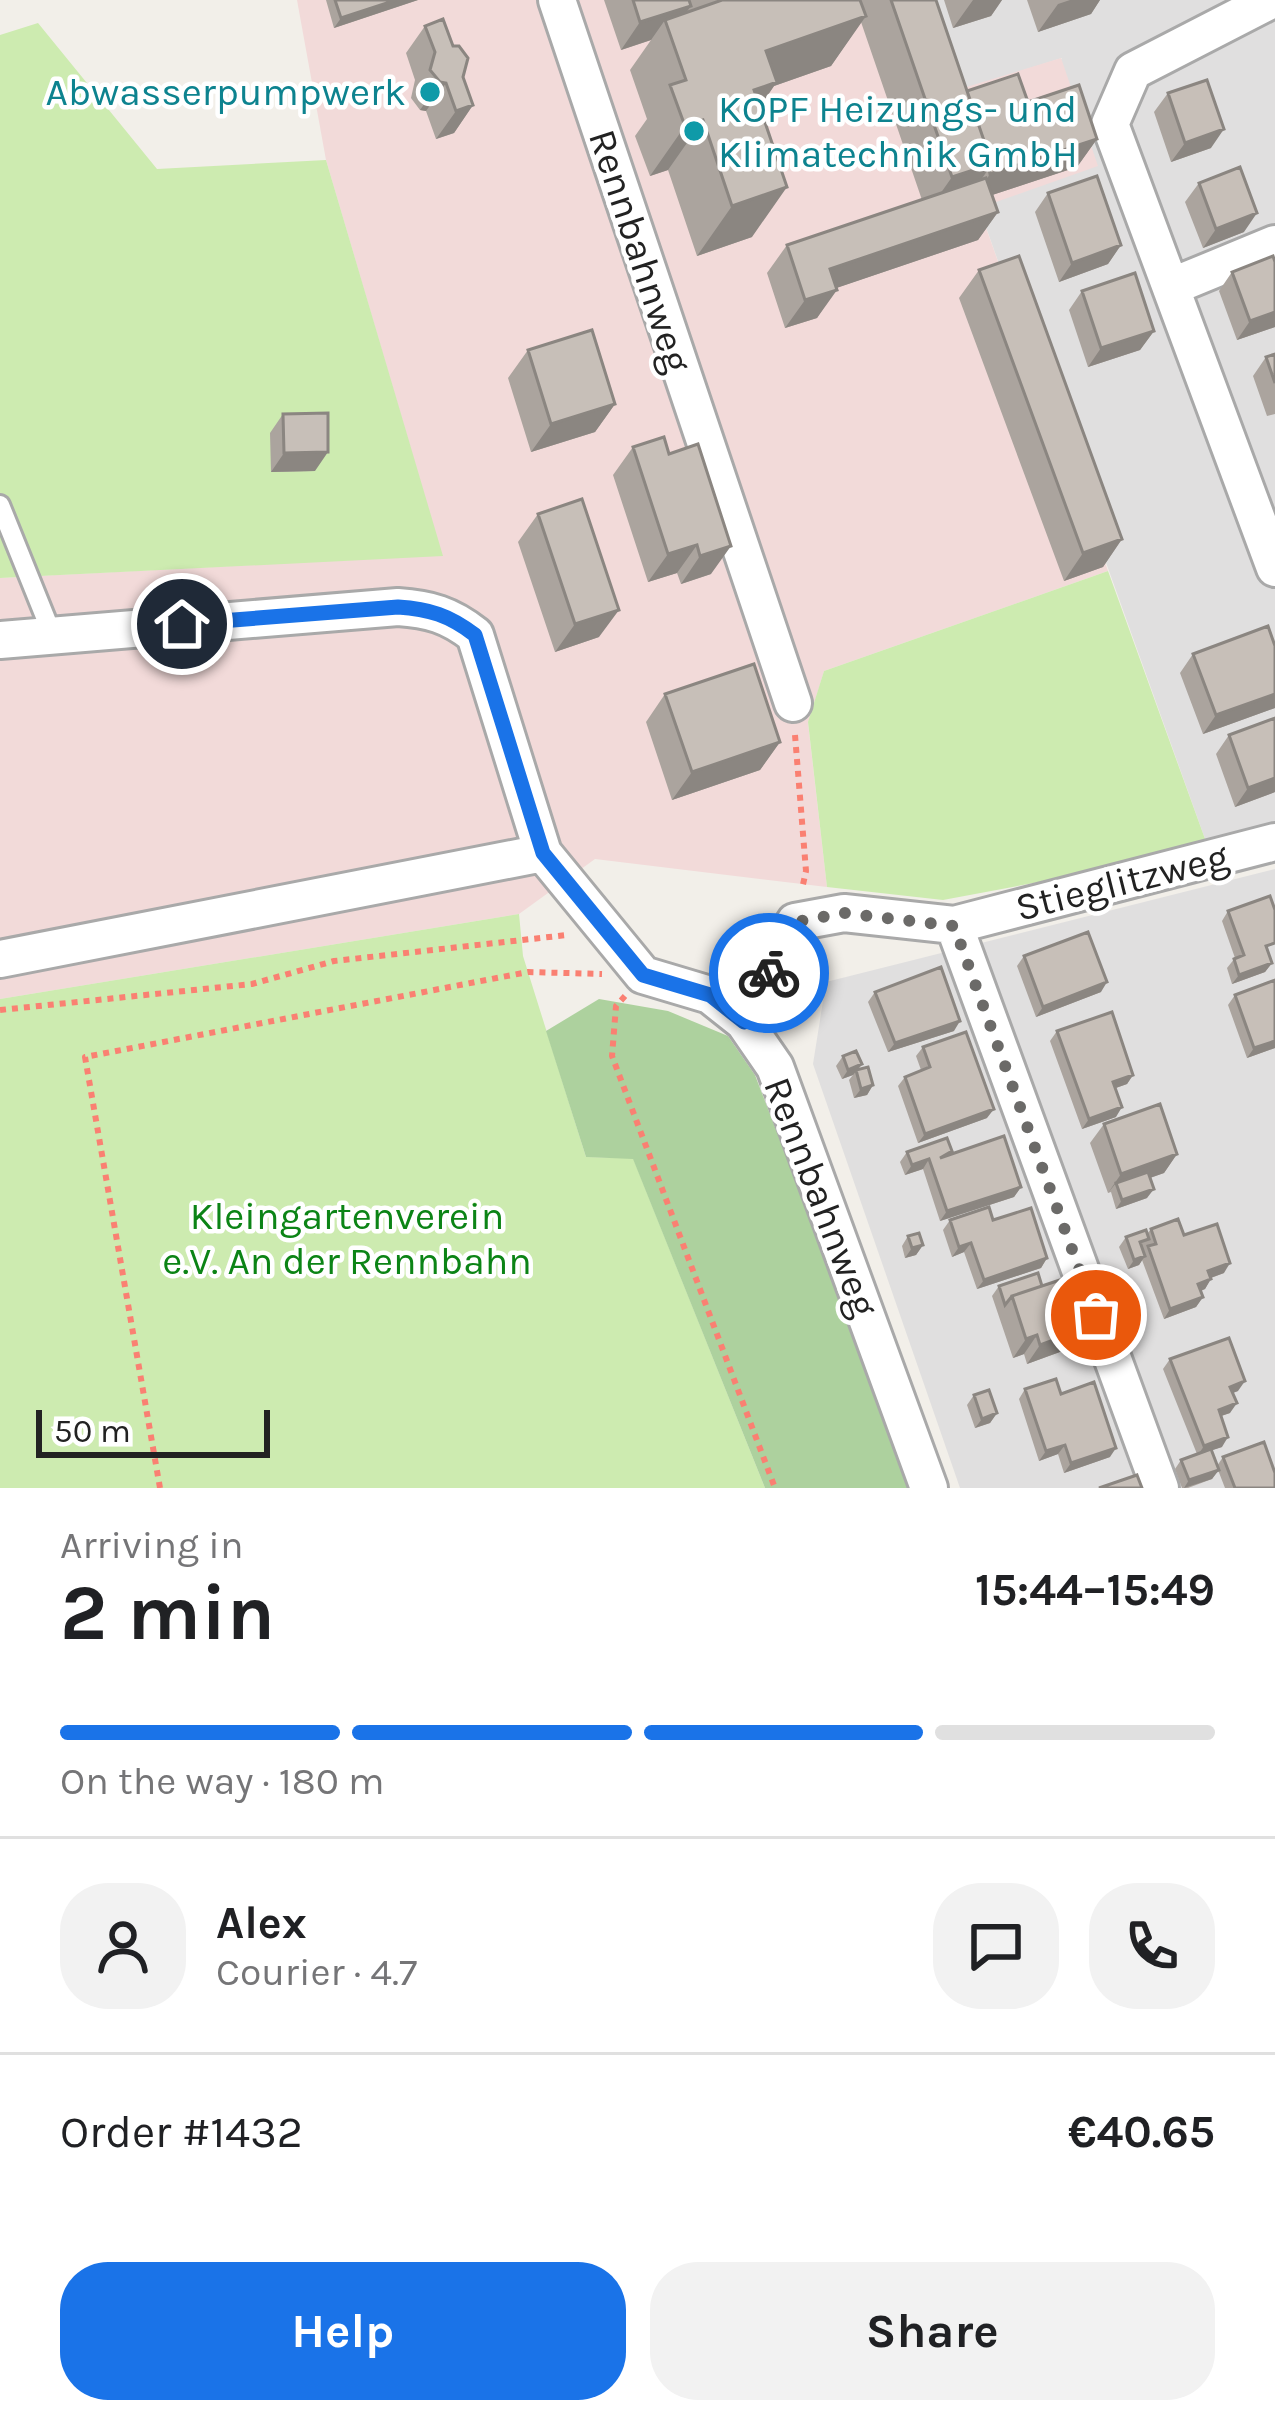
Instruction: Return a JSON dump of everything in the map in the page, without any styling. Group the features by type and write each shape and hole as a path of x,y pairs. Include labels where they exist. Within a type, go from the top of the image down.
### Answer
{"street":[{"name":"Rennbahnweg","path":"557,0 793,703"},
{"path":"1271,0 1133,71 1109,124 1273,558"},
{"path":"1173,286 1275,244"},
{"path":"0,640 398,607 432,610 456,620 475,635 543,853 643,975"},
{"name":"Stieglitzweg","path":"795,922 844,913 954,926 1275,842"},
{"path":"0,959 543,853"},
{"path":"744,1022 795,922"},
{"path":"954,926 1160,1488"},
{"name":"Rennbahnweg","path":"643,975 710,995 744,1022 775,1067 929,1488"}],"lane":[{"path":"0,505 52,634"}],"path":[{"path":"793,703 806,871 795,922"},
{"path":"0,1010 252,984 334,961 606,931"},
{"path":"160,1488 85,1057 528,972 643,975"},
{"path":"643,975 616,1006 613,1056 775,1488"}],"shaded area":[{"path":"297,0 915,0 947,93 1061,58 1098,166 979,208 1108,571 824,671 808,723 827,887 595,859 519,914 0,999 0,578 442,555 326,160"},
{"path":"915,0 1275,0 1275,835 1209,850 979,208 1062,58 947,94"},
{"path":"1275,869 1275,1488 960,1488 813,1064 826,982"}],"green space":[{"path":"38,23 157,169 326,160 443,556 0,578 0,35"},
{"path":"1108,571 1209,850 943,900 827,887 808,722 824,671"},
{"name":"Kleingartenverein e.V. An der Rennbahn","path":"519,914 523,956 586,1157 633,1158 765,1488 0,1488 0,999"},
{"path":"599,999 668,1011 728,1036 755,1075 913,1488 765,1488 633,1159 586,1157 546,1031"}],"building":[{"path":"335,0 396,0 341,18"},
{"path":"633,0 689,0 691,6 640,22"},
{"path":"722,0 860,0 866,16 766,51 777,82 754,90 787,187 732,206 703,120 685,126 670,85 686,80 665,20"},
{"path":"891,0 936,0 992,164 952,177"},
{"path":"443,19 453,46 459,46 468,58 463,77 473,105 456,111 446,83 430,70 435,52 425,26"},
{"path":"1018,74 1028,102 1079,85 1097,139 990,174 992,164 967,91"},
{"path":"1207,80 1224,129 1185,143 1168,93"},
{"path":"1240,167 1257,213 1216,229 1199,183"},
{"path":"1097,176 1121,245 1072,263 1048,193"},
{"path":"986,178 998,212 830,269 837,290 805,300 787,245"},
{"path":"1019,256 1122,539 1083,553 979,270"},
{"path":"1273,256 1275,312 1250,321 1232,272"},
{"path":"1135,273 1154,331 1101,348 1082,291"},
{"path":"592,330 615,404 551,424 528,350"},
{"path":"1275,354 1275,383 1266,357"},
{"path":"328,413 328,452 284,453 283,414"},
{"path":"664,437 669,454 698,444 731,546 700,556 697,545 668,554 633,447"},
{"path":"582,499 619,610 575,624 538,514"},
{"path":"1268,626 1275,646 1275,694 1216,715 1193,654"},
{"path":"754,664 780,742 692,772 665,694"},
{"path":"1275,718 1275,778 1248,788 1229,735"},
{"path":"1270,896 1275,943 1266,946 1272,963 1239,975 1234,959 1244,955 1228,911"},
{"path":"1088,932 1107,982 1043,1007 1024,956"},
{"path":"941,967 960,1021 895,1043 875,992"},
{"path":"1275,980 1275,1041 1254,1048 1235,995"},
{"path":"1112,1012 1133,1075 1113,1082 1122,1107 1089,1119 1057,1031"},
{"path":"966,1032 994,1109 925,1134 905,1077 930,1067 923,1047"},
{"path":"856,1051 862,1064 848,1070 843,1056"},
{"path":"868,1067 873,1085 861,1089 856,1070"},
{"path":"1160,1104 1177,1154 1121,1174 1104,1124"},
{"path":"1004,1136 1021,1187 947,1211 929,1159 912,1165 907,1152 947,1138 952,1151 940,1158"},
{"path":"1148,1172 1154,1189 1122,1200 1116,1183"},
{"path":"989,1207 993,1220 1031,1208 1047,1258 984,1280 971,1243 959,1247 950,1220"},
{"path":"1178,1219 1184,1235 1217,1224 1230,1263 1208,1271 1211,1279 1198,1284 1203,1297 1170,1309 1148,1246 1156,1244 1151,1229"},
{"path":"1146,1230 1149,1239 1140,1242 1145,1256 1134,1260 1126,1237"},
{"path":"919,1233 923,1245 912,1248 908,1236"},
{"path":"1038,1273 1042,1286 1012,1296 1005,1305 999,1286"},
{"path":"1063,1279 1081,1330 1040,1345 1037,1335 1026,1339 1012,1296"},
{"path":"1229,1338 1245,1381 1230,1387 1237,1403 1219,1410 1228,1437 1204,1446 1170,1359"},
{"path":"1056,1379 1061,1394 1094,1382 1116,1448 1071,1463 1065,1445 1046,1451 1025,1389"},
{"path":"989,1390 997,1413 982,1419 974,1395"},
{"path":"1264,1442 1275,1488 1235,1488 1223,1457"},
{"path":"1211,1449 1219,1470 1189,1480 1181,1460"},
{"path":"1137,1475 1142,1488 1099,1488"}],"way so far":[{"path":"769,973 795,922 844,913 954,926 1096,1315"}],"place":[{"name":"Abwasserpumpwerk","path":"430,92"},
{"name":"KOPF Heizungs- und Klimatechnik GmbH","path":"694,131"}],"route":[{"path":"182,624 398,607 432,610 456,620 475,635 543,853 643,975 710,995 744,1022 769,973"}]}
